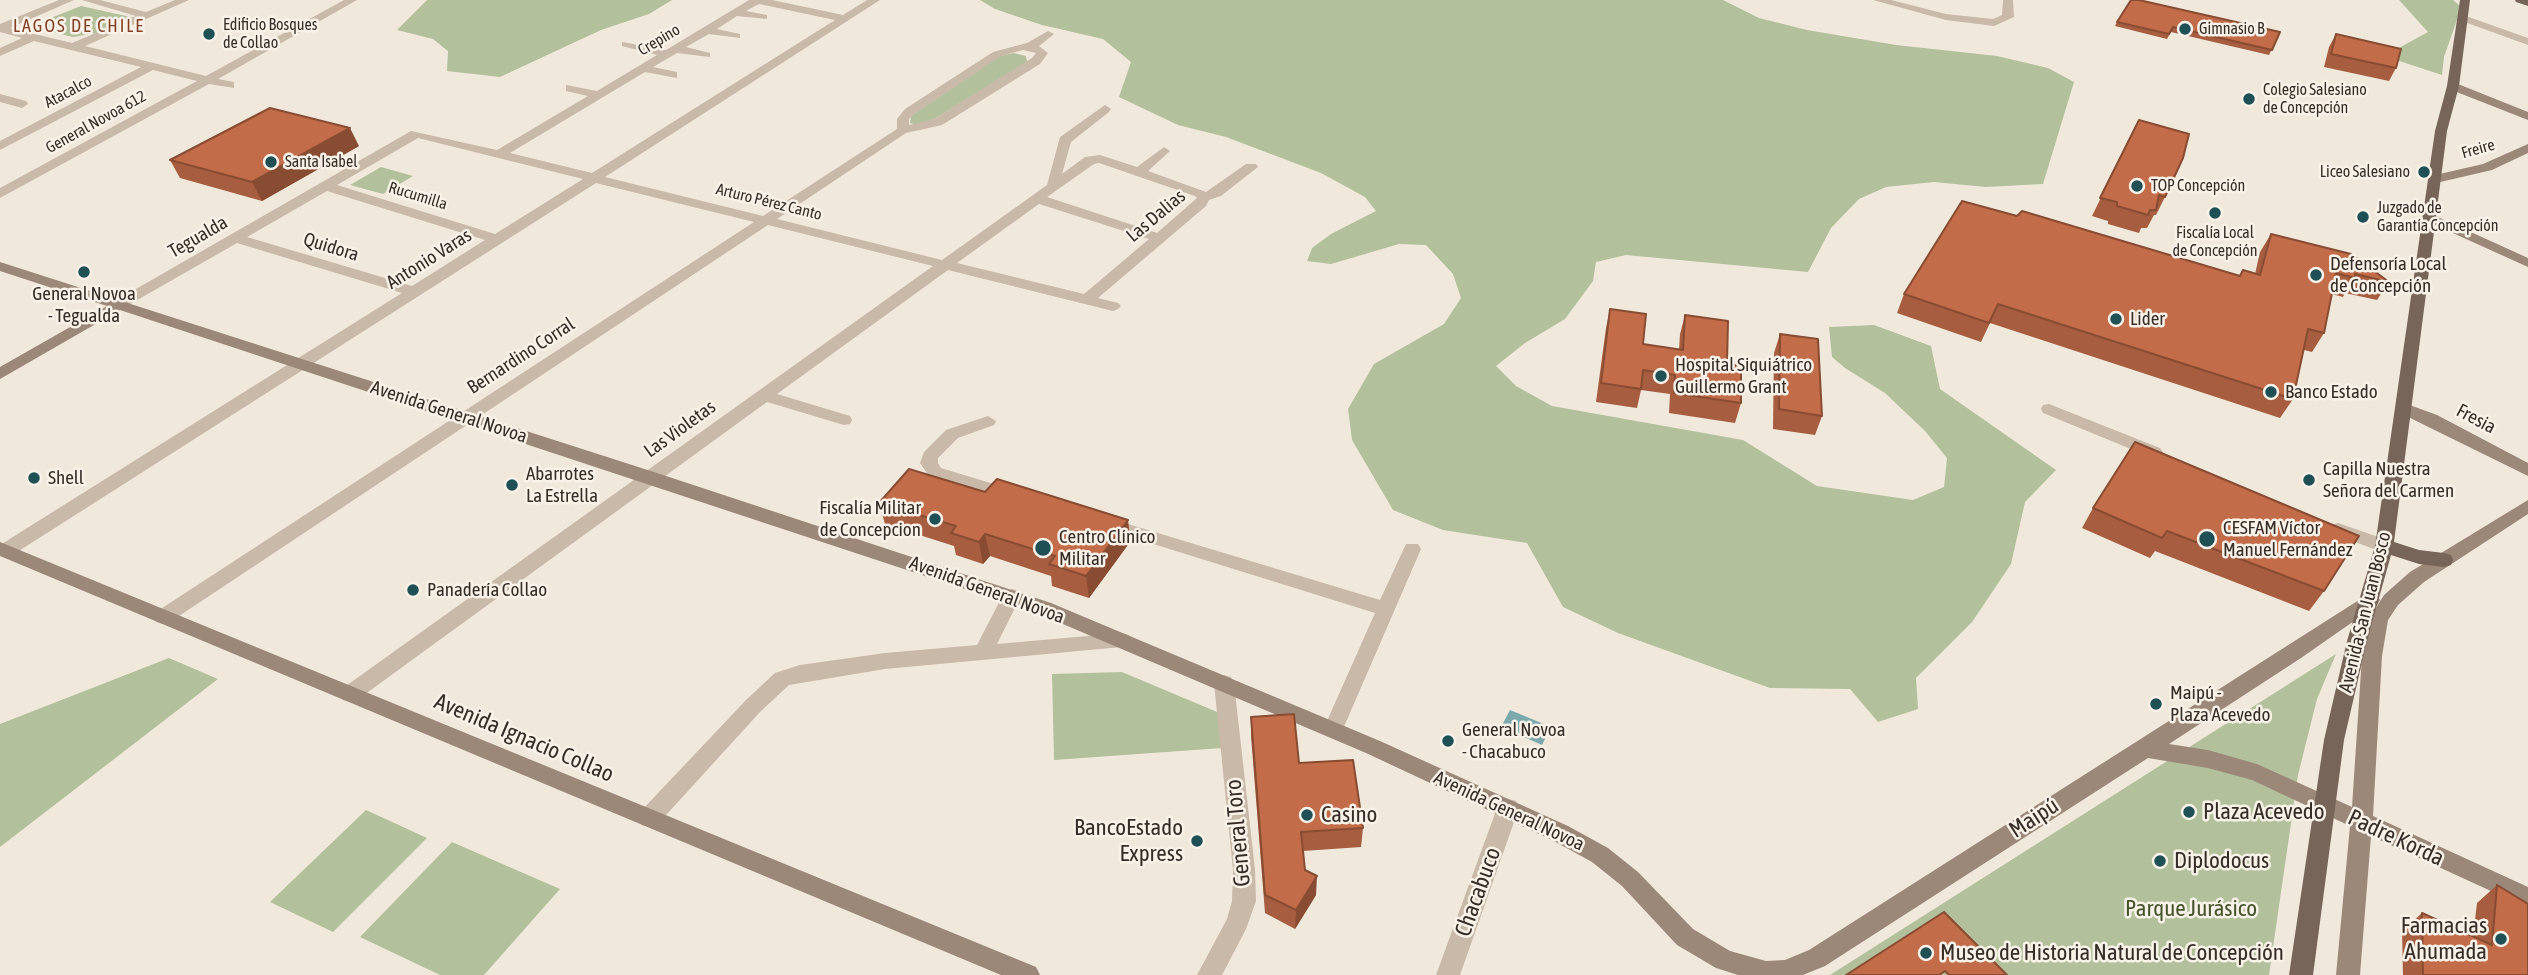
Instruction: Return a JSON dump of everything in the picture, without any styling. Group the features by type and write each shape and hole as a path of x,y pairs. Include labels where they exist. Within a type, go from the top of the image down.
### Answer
{"main road":[{"name":"Avenida San Juan Bosco","path":"2348,975 2362,822 2376,605 2441,131 2453,86 2465,0"},
{"path":"2520,0 2528,3"},
{"path":"2453,86 2528,116"},
{"name":"Freire","path":"2436,178 2487,167 2528,148"},
{"path":"2429,218 2528,263"},
{"name":"Avenida General Novoa","path":"0,266 1012,596 1224,683 1508,808 1600,855 1630,878 1685,937"},
{"name":"Tegualda","path":"0,374 120,304"},
{"name":"Fresia","path":"2404,408 2431,419 2528,470"},
{"name":"Maipú","path":"1685,937 1709,953 1746,968 1766,972 1785,971 1803,965 2142,748 2376,605 2528,506"},
{"path":"2384,546 2419,557 2444,560"},
{"name":"Avenida Ignacio Collao","path":"2,550 1028,975"},
{"name":"Avenida San Juan Bosco","path":"2301,975 2334,740 2376,605"},
{"name":"Padre Korda","path":"2142,748 2233,765 2324,803 2528,898"}],"street":[{"path":"43,0 64,2"},
{"path":"87,0 147,16"},
{"path":"74,47 184,0"},
{"name":"General Novoa 612","path":"0,194 352,0"},
{"name":"Crepino","path":"500,154 757,0 845,19"},
{"path":"814,12 834,0"},
{"name":"Antonio Varas","path":"2,550 499,240 875,0"},
{"path":"1878,0 1946,17 1986,23 2000,22 2008,17 2008,0"},
{"path":"0,28 64,2"},
{"path":"737,13 763,17"},
{"path":"16,33 18,25 31,15"},
{"path":"700,16 724,21"},
{"path":"2463,18 2528,42"},
{"path":"0,28 230,85"},
{"path":"708,30 736,36"},
{"name":"Bernardino Corral","path":"1030,47 1048,34"},
{"path":"0,51 33,37"},
{"path":"626,44 706,55"},
{"name":"Bernardino Corral","path":"163,617 902,130 938,122 1036,61 1042,52 1030,47 1013,47 997,54 909,112 903,119 902,130"},
{"name":"Atacalco","path":"0,146 151,66"},
{"path":"645,68 673,75"},
{"path":"570,88 599,95"},
{"path":"0,97 22,104"},
{"path":"1053,184 1063,142 1105,109"},
{"name":"Arturo Pérez Canto","path":"416,134 1113,306"},
{"name":"Tegualda","path":"120,304 416,134"},
{"path":"1139,172 1164,151"},
{"name":"Las Violetas","path":"350,694 1053,184 1095,159 1139,172"},
{"name":"Las Dalias","path":"1087,299 1203,201 1204,197 1216,193 1251,167"},
{"path":"1139,172 1200,193 1204,197"},
{"name":"Rucumilla","path":"326,186 499,240"},
{"path":"1035,198 1159,238"},
{"name":"Quidora","path":"236,238 416,292"},
{"path":"763,396 844,420"},
{"path":"2049,409 2174,461"},
{"path":"988,421 966,428 940,443 930,456 930,469 1028,500"},
{"path":"1094,520 1386,609"},
{"path":"2324,523 2384,546"},
{"path":"1333,730 1412,550"},
{"path":"982,653 1012,596"},
{"path":"649,818 753,706 782,679 800,673 885,661 1122,640"},
{"name":"General Toro","path":"1209,975 1238,922 1244,901 1244,870 1224,683"},
{"name":"Chacabuco","path":"1448,975 1508,808"}],"green space":[{"path":"427,0 672,0 649,14 601,30 500,77 447,71 448,51 433,39 397,30"},
{"path":"980,0 1723,0 1759,18 1807,30 1896,45 1997,56 2048,68 2074,82 2043,184 1986,187 1934,182 1886,187 1859,199 1831,228 1808,272 1626,255 1596,262 1593,281 1565,319 1525,343 1496,366 1516,386 1552,406 1743,440 1817,486 1913,500 1944,487 1947,458 1925,431 1885,393 1832,357 1829,327 1874,325 1931,346 1940,389 2056,470 2025,502 2011,564 1972,622 1916,678 1918,709 1878,722 1850,689 1770,688 1618,633 1563,607 1527,543 1443,530 1393,510 1352,440 1348,409 1374,364 1444,324 1461,298 1453,274 1426,245 1399,244 1331,264 1307,261 1312,248 1331,234 1376,211 1365,197 1321,173 1226,137 1178,125 1119,97 1131,62 1103,39 1042,25 995,9"},
{"path":"2399,0 2453,0 2459,5 2459,14 2444,57 2442,75 2384,56 2428,32"},
{"path":"81,6 135,18 96,33 73,37 39,29 43,21"},
{"path":"1014,53 1026,56 1027,62 934,119 917,125 910,123 911,116 1000,56"},
{"path":"381,167 413,176 383,194 350,185"},
{"name":"Plaza Acevedo","path":"2336,654 2317,699 2298,775 2269,975 1830,975"},
{"path":"169,658 218,679 0,847 0,724"},
{"path":"1122,672 1229,717 1222,748 1054,760 1052,674"},
{"path":"366,810 427,838 333,932 270,902"},
{"path":"452,842 560,889 484,975 440,975 360,937"}],"water":[{"path":"1510,710 1551,727 1542,745 1501,727"}],"building":[{"name":"Gimnasio B","path":"2131,0 2280,32 2272,50 2173,27 2169,34 2117,22"},
{"path":"2336,34 2401,49 2396,68 2331,54"},
{"path":"270,108 350,128 252,182 170,160"},
{"name":"TOP Concepción","path":"2139,120 2189,134 2183,158 2165,197 2159,195 2156,210 2150,210 2148,215 2100,198"},
{"name":"Lider","path":"1962,201 2017,216 2022,211 2240,276 2243,270 2260,275 2271,234 2351,254 2389,282 2355,274 2355,278 2336,273 2324,333 2308,329 2293,399 1998,304 1989,323 1904,294"},
{"path":"1610,309 1646,314 1643,344 1683,350 1685,315 1728,321 1727,364 1741,366 1741,403 1674,393 1675,375 1643,370 1641,389 1601,383"},
{"path":"1780,334 1818,339 1822,416 1779,409"},
{"name":"CESFAM Víctor Manuel Fernández","path":"2135,442 2359,536 2324,591 2167,531 2162,538 2093,508"},
{"path":"909,469 985,492 997,479 1128,520 1086,576 1049,564 1055,556 985,534 979,542 951,533 956,526 879,503"},
{"name":"Casino","path":"1294,714 1299,763 1353,760 1363,828 1301,832 1305,870 1317,876 1296,910 1265,895 1251,717"},
{"path":"2497,885 2528,904 2528,975 2423,975 2422,913 2492,945"},
{"path":"1944,912 2007,975 1949,975 1945,971 1939,975 1846,975"}],"place":[{"name":"Gimnasio B","path":"2185,29"},
{"name":"Edificio Bosques de Collao","path":"209,34"},
{"name":"Colegio Salesiano de Concepción","path":"2249,99"},
{"name":"Santa Isabel","path":"271,162"},
{"name":"Liceo Salesiano","path":"2424,172"},
{"name":"TOP Concepción","path":"2137,186"},
{"name":"Fiscalía Local de Concepción","path":"2215,213"},
{"name":"Juzgado de Garantía Concepción","path":"2363,217"},
{"name":"General Novoa - Tegualda","path":"84,272"},
{"name":"Defensoría Local de Concepción","path":"2316,275"},
{"name":"Lider","path":"2116,319"},
{"name":"Hospital Siquiátrico Guillermo Grant","path":"1661,376"},
{"name":"Banco Estado","path":"2271,392"},
{"name":"Shell","path":"34,478"},
{"name":"Capilla Nuestra Señora del Carmen","path":"2309,480"},
{"name":"Abarrotes La Estrella","path":"512,485"},
{"name":"Fiscalía Militar de Concepcion","path":"935,519"},
{"name":"CESFAM Víctor Manuel Fernández","path":"2207,539"},
{"name":"Centro Clínico Militar","path":"1043,548"},
{"name":"Panadería Collao","path":"413,590"},
{"name":"Maipú - Plaza Acevedo","path":"2156,704"},
{"name":"General Novoa - Chacabuco","path":"1448,741"},
{"name":"Plaza Acevedo","path":"2189,812"},
{"name":"Casino","path":"1307,815"},
{"name":"BancoEstado Express","path":"1197,841"},
{"name":"Diplodocus","path":"2160,861"},
{"name":"Farmacias Ahumada","path":"2501,939"},
{"name":"Museo de Historia Natural de Concepción","path":"1926,953"}],"district":[{"name":"LAGOS DE CHILE","path":"79,26"}],"park label":[{"name":"Parque Jurásico","path":"2191,909"}]}
